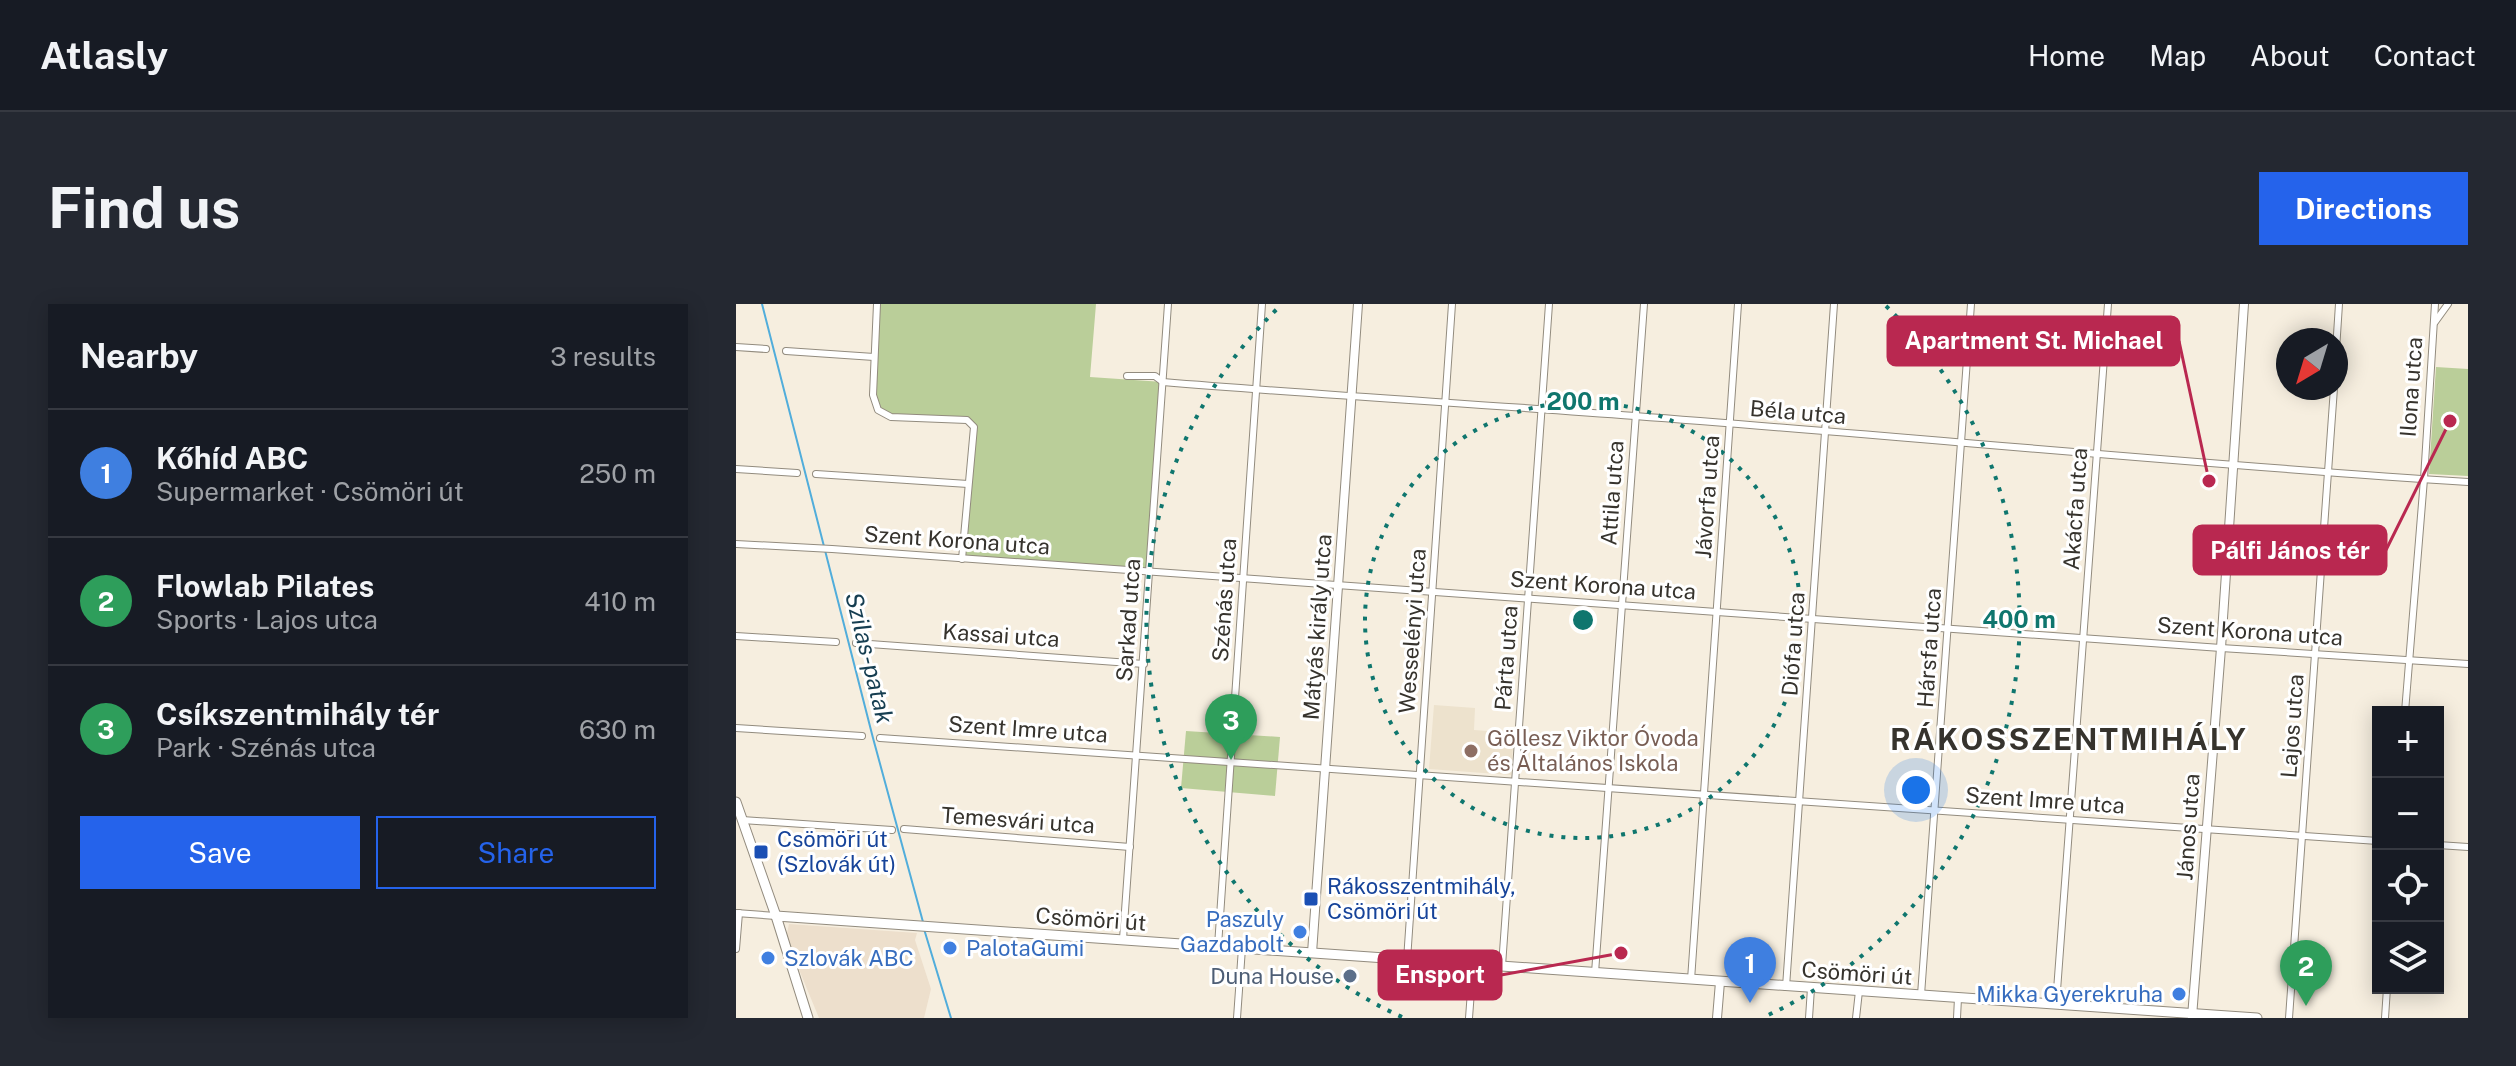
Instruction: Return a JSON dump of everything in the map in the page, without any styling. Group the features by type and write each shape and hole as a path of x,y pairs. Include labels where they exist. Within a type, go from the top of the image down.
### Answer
{"main road":[{"path":"736,802 808,1018"},
{"name":"Csömöri út","path":"776,916 2192,1016 2257,1018"}],"street":[{"path":"877,304 873,401 881,413 896,417 963,419 972,424 974,430 962,559"},
{"name":"Sarkad utca","path":"1123,939 1168,304"},
{"name":"Szénás utca","path":"1218,946 1262,304"},
{"name":"Mátyás király utca","path":"1312,953 1358,304"},
{"name":"Wesselényi utca","path":"1407,960 1452,304"},
{"name":"Párta utca","path":"1502,966 1549,304"},
{"name":"Attila utca","path":"1595,973 1644,304"},
{"name":"Jávorfa utca","path":"1691,980 1738,304"},
{"name":"Diófa utca","path":"1786,987 1834,304"},
{"name":"Hársfa utca","path":"1921,995 1971,304"},
{"name":"Akácfa utca","path":"2056,1004 2108,304"},
{"name":"János utca","path":"2192,1016 2244,304"},
{"path":"2337,328 2339,304"},
{"name":"Ilona utca","path":"2405,706 2435,304"},
{"path":"2433,325 2448,304"},
{"path":"736,347 766,349"},
{"path":"786,351 874,357"},
{"name":"Béla utca","path":"1127,376 1155,376 1163,382 2468,482"},
{"name":"Lajos utca","path":"2289,1018 2333,400"},
{"path":"736,469 797,473"},
{"path":"816,474 968,484"},
{"name":"Szent Korona utca","path":"736,544 2468,664"},
{"path":"736,636 836,642"},
{"name":"Kassai utca","path":"856,643 1144,664"},
{"path":"736,728 862,736"},
{"name":"Szent Imre utca","path":"880,738 2372,841"},
{"path":"741,823 892,830"},
{"name":"Temesvári utca","path":"904,829 1130,847"},
{"path":"2444,845 2468,847"},
{"path":"736,949 737,913"},
{"name":"Csömöri út","path":"737,913 776,916"},
{"path":"1237,1018 1242,948"},
{"path":"1469,1018 1473,964"},
{"path":"1717,1018 1720,982"},
{"path":"1809,1018 1811,988"},
{"path":"1856,1018 1859,991"},
{"path":"2385,1018 2387,994"},
{"path":"1957,1018 1958,998"}],"shaded area":[{"name":"Göllesz Viktor Óvoda és Általános Iskola","path":"1434,705 1475,708 1474,730 1514,733 1511,775 1429,769"},
{"path":"789,924 917,933 915,940 931,989 924,1018 819,1018 786,938"}],"green space":[{"path":"877,304 1096,304 1090,377 1163,382 1149,572 962,559 974,430 970,422 896,417 875,406"},
{"path":"2436,367 2468,369 2468,476 2429,474"},
{"path":"1186,731 1280,737 1275,796 1181,788"}],"waterway":[{"name":"Szilas-patak","path":"762,304 923,922"},
{"name":"Szilas-patak","path":"924,929 951,1018"}],"place":[{"name":"Pálfi János tér","path":"2450,421"},
{"name":"Apartment St. Michael","path":"2209,481"},
{"name":"Göllesz Viktor Óvoda és Általános Iskola","path":"1471,751"},
{"name":"Csíkszentmihály tér","path":"1231,760"},
{"name":"Csömöri út (Szlovák út)","path":"761,852"},
{"name":"Rákosszentmihály, Csömöri út","path":"1311,899"},
{"name":"Paszuly Gazdabolt","path":"1300,932"},
{"name":"PalotaGumi","path":"950,948"},
{"name":"Ensport","path":"1621,953"},
{"name":"Szlovák ABC","path":"768,958"},
{"name":"Duna House","path":"1350,976"},
{"name":"Mikka Gyerekruha","path":"2179,994"},
{"name":"Kőhíd ABC","path":"1750,1003"},
{"name":"Flowlab Pilates","path":"2306,1006"}],"district":[{"name":"RÁKOSSZENTMIHÁLY","path":"2069,740"}]}
